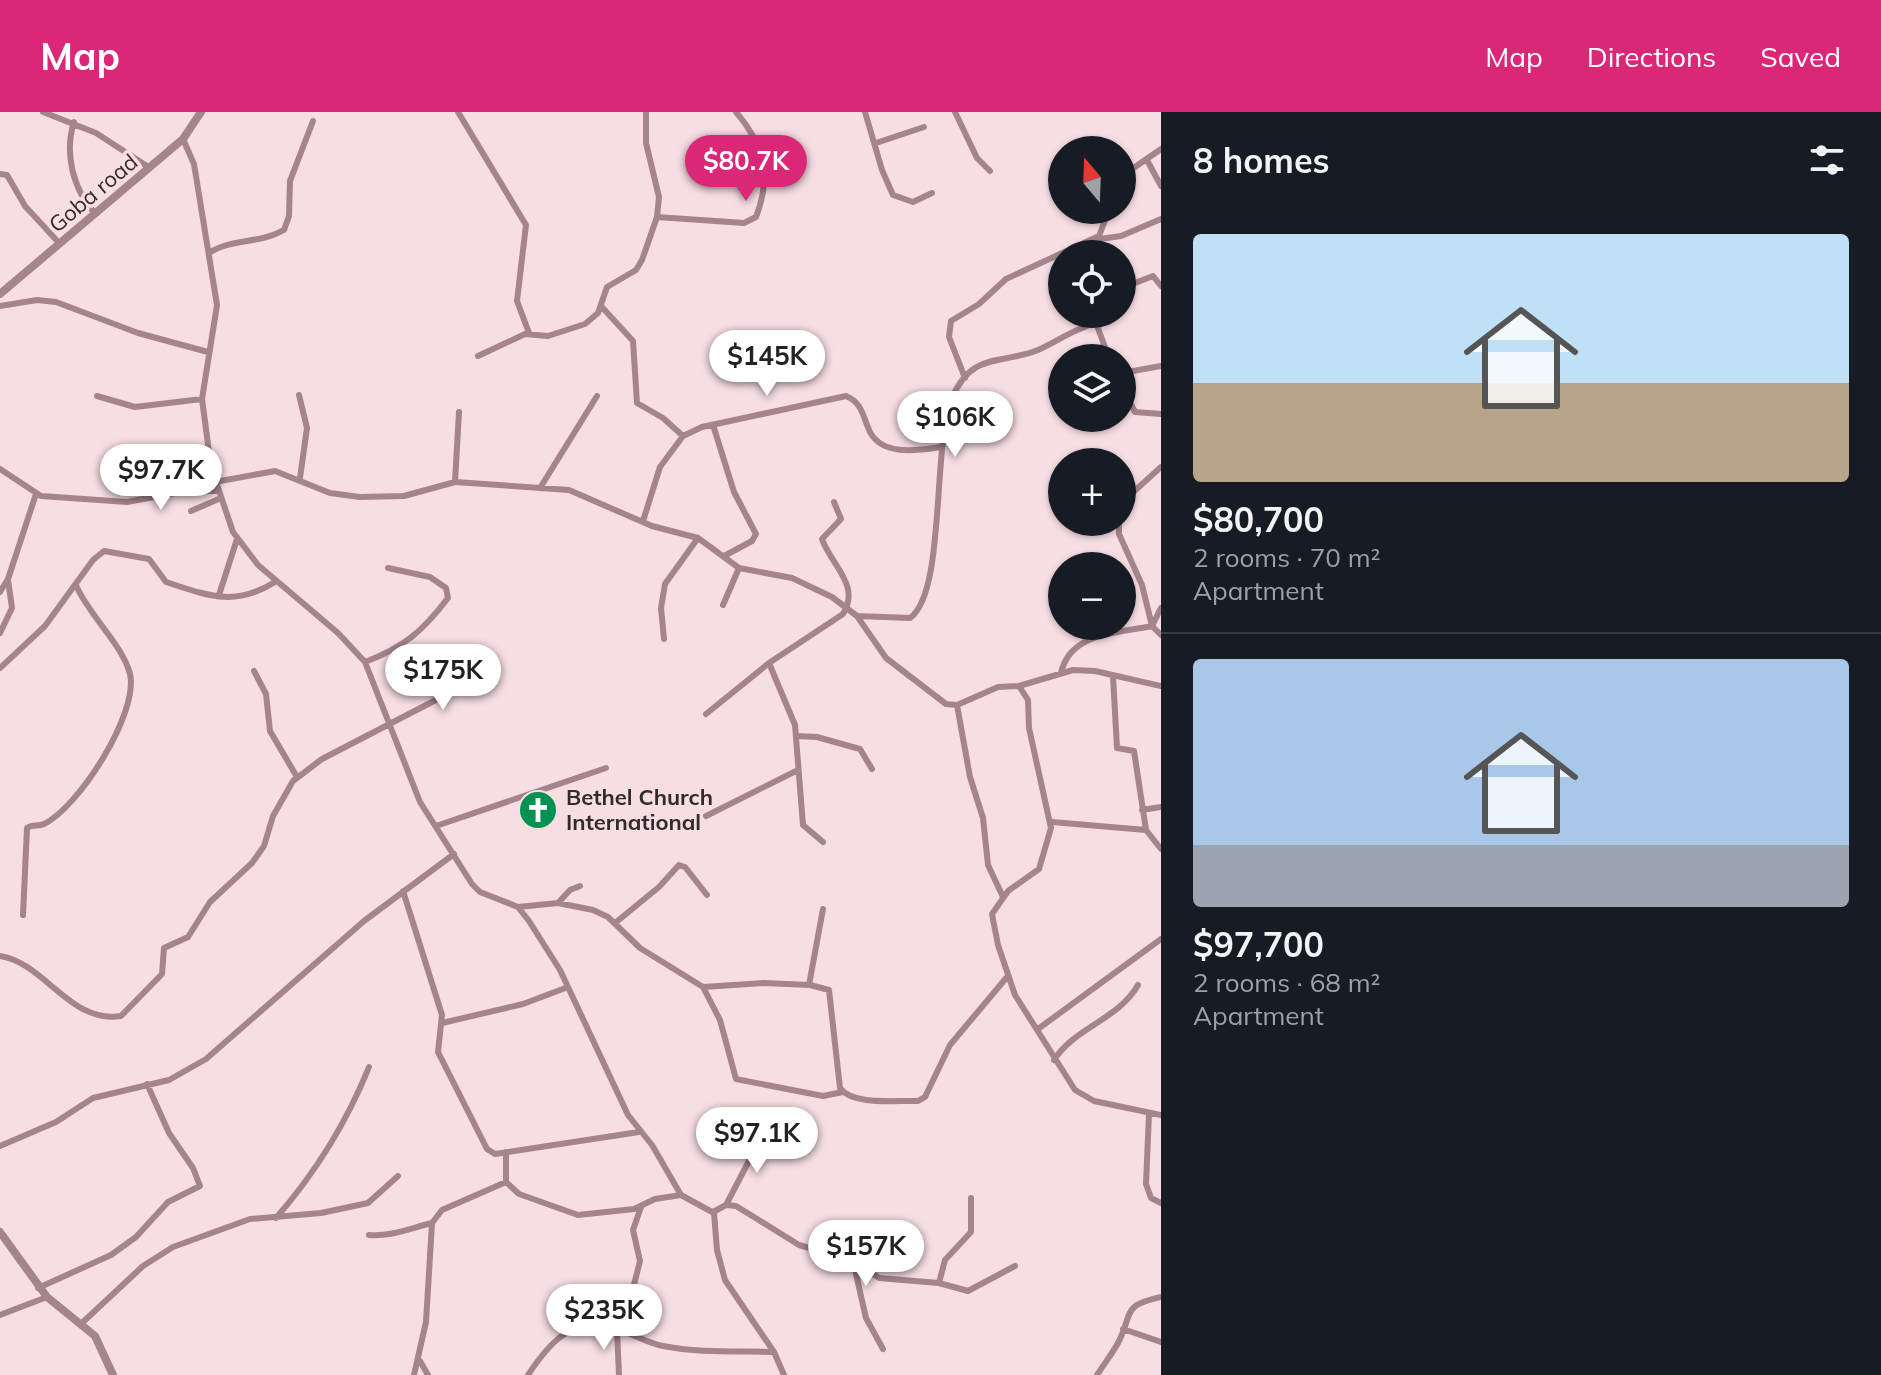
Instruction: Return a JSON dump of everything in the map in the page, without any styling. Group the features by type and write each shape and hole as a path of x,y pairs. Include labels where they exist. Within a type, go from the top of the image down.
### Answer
{"street":[{"path":"43,112 74,122 150,168"},
{"name":"Goba road","path":"0,294 183,139 201,112"},
{"path":"458,112 526,225 517,301 529,333"},
{"path":"478,356 529,333 548,336 573,329 594,318 607,287 636,270 657,217 659,197 646,143 646,112"},
{"path":"657,217 744,223 756,217 766,184 763,152 753,132 736,112"},
{"path":"865,112 882,170 893,195 913,202 932,193"},
{"path":"955,112 977,158 990,171"},
{"path":"209,253 225,244 258,240 284,230 289,216 290,181 313,121"},
{"path":"74,122 69,145 77,187 96,214"},
{"path":"876,143 924,127"},
{"path":"183,139 194,164 197,199 217,305 202,399 215,482 237,539 275,582 330,626 365,662 414,790 480,892 518,907 558,903 593,910 615,923 640,948 703,987 720,1020 736,1079 823,1096 843,1092 859,1099 918,1101 925,1097 950,1045 1007,977"},
{"path":"1136,167 1161,149"},
{"path":"1147,160 1161,186"},
{"path":"0,174 7,175 25,206 39,217 60,244"},
{"path":"1093,240 1121,236 1161,219"},
{"path":"1093,240 1105,224"},
{"path":"965,378 949,337 951,321 1015,274 1048,260"},
{"path":"1136,282 1148,276 1157,278 1161,286"},
{"path":"0,306 37,300 56,302 138,333 208,352"},
{"path":"601,306 633,341 637,403 663,418 683,436"},
{"path":"857,616 905,618 917,612 936,545 941,447 951,399 965,378 973,368 991,358 1026,354 1085,328"},
{"path":"1136,370 1161,366"},
{"path":"299,395 307,428 300,478"},
{"path":"97,396 135,407 202,399"},
{"path":"540,488 597,396"},
{"path":"643,521 660,467 683,436 713,425 846,396 860,406 871,434 895,450 912,452 941,447"},
{"path":"455,482 459,412"},
{"path":"1136,412 1161,414"},
{"path":"713,425 734,492 756,534 752,541 724,556"},
{"path":"1136,490 1161,467"},
{"path":"0,469 36,494 127,502 186,491 220,494"},
{"path":"215,482 275,471 300,478 330,493 360,497 404,496 455,482 569,490 643,521 698,538 739,568 792,578 847,607 895,667 946,704 957,705 998,687 1019,686 1061,673 1083,670 1161,686"},
{"path":"0,592 8,579 36,494"},
{"path":"191,511 220,494"},
{"path":"706,714 769,663 843,614 850,600 846,582 822,539 841,519 834,502"},
{"path":"1120,536 1142,585 1152,626 1161,635"},
{"path":"664,639 661,608 665,584 698,538"},
{"path":"219,595 237,539"},
{"path":"0,668 45,626 97,555 109,550 149,559 166,582 219,595 246,598 275,582"},
{"path":"365,662 403,645 424,630 448,598 446,588 430,577 388,568"},
{"path":"723,605 739,568"},
{"path":"0,633 12,608 8,579"},
{"path":"23,915 27,828 46,823 99,768 115,734 130,683 127,666 76,585"},
{"path":"1152,626 1161,608"},
{"path":"1061,673 1069,651 1083,642 1152,626"},
{"path":"769,663 796,736 796,771 803,825 823,842"},
{"path":"254,671 266,694 270,731 297,777"},
{"path":"0,956 29,966 64,999 97,1013 121,1016 162,974 164,948 188,937 210,902 252,863 264,846 281,799 297,777 322,759 486,674"},
{"path":"1113,676 1117,748 1134,751 1146,830 1161,849"},
{"path":"1019,686 1028,700 1034,755 1052,822 1047,850 1039,869 1003,897 992,914 1007,977 1054,1060 1083,1096 1161,1115"},
{"path":"957,705 970,777 983,818 985,854 1003,897"},
{"path":"796,736 817,737 860,749 872,769"},
{"path":"436,826 606,768"},
{"path":"706,816 796,771"},
{"path":"1142,810 1161,807"},
{"path":"1052,822 1146,830"},
{"path":"0,1146 56,1122 93,1098 169,1080 206,1059 342,939 454,854"},
{"path":"615,923 659,887 679,865 685,867 707,895"},
{"path":"558,903 570,890 580,886"},
{"path":"403,891 442,1023 438,1052 487,1149 493,1153 506,1152 558,1141 639,1132"},
{"path":"518,907 568,987 610,1082 639,1132 652,1145 681,1195 713,1212"},
{"path":"809,985 823,909"},
{"path":"1038,1029 1161,939"},
{"path":"703,987 753,982 823,988 831,994 837,1070 843,1092"},
{"path":"1054,1060 1090,1028 1114,1014 1138,985"},
{"path":"442,1023 515,1007 568,987"},
{"path":"276,1218 306,1184 337,1138 369,1067"},
{"path":"38,1288 111,1255 136,1237 168,1202 200,1186 193,1168 169,1133 147,1084"},
{"path":"1149,1114 1146,1184 1151,1198 1161,1203"},
{"path":"713,1212 726,1205 764,1132"},
{"path":"506,1152 506,1182 519,1194 578,1215 641,1207 655,1199 681,1195"},
{"path":"83,1322 143,1266 173,1247 250,1219 276,1218 368,1203 398,1176"},
{"path":"414,1375 420,1361 431,1270 432,1223 442,1210 506,1182"},
{"path":"939,1283 945,1260 971,1232 968,1214 971,1198"},
{"path":"726,1205 741,1208 799,1245 853,1261 879,1278 939,1283 968,1291 1015,1266"},
{"path":"619,1375 620,1331 640,1261 633,1230 641,1207"},
{"path":"713,1212 717,1250 725,1280 774,1352 784,1375"},
{"path":"369,1235 388,1235 402,1228 432,1223"},
{"path":"0,1232 38,1288 83,1322 95,1336 113,1375"},
{"path":"853,1261 866,1318 883,1349"},
{"path":"0,1315 47,1297"},
{"path":"1098,1374 1123,1329 1125,1316 1133,1306 1161,1297"},
{"path":"528,1375 557,1338 569,1330 593,1325 665,1346 774,1352"},
{"path":"1123,1329 1161,1342"},
{"path":"420,1361 428,1375"}],"place":[{"name":"Bethel Church International","path":"538,810"}]}
